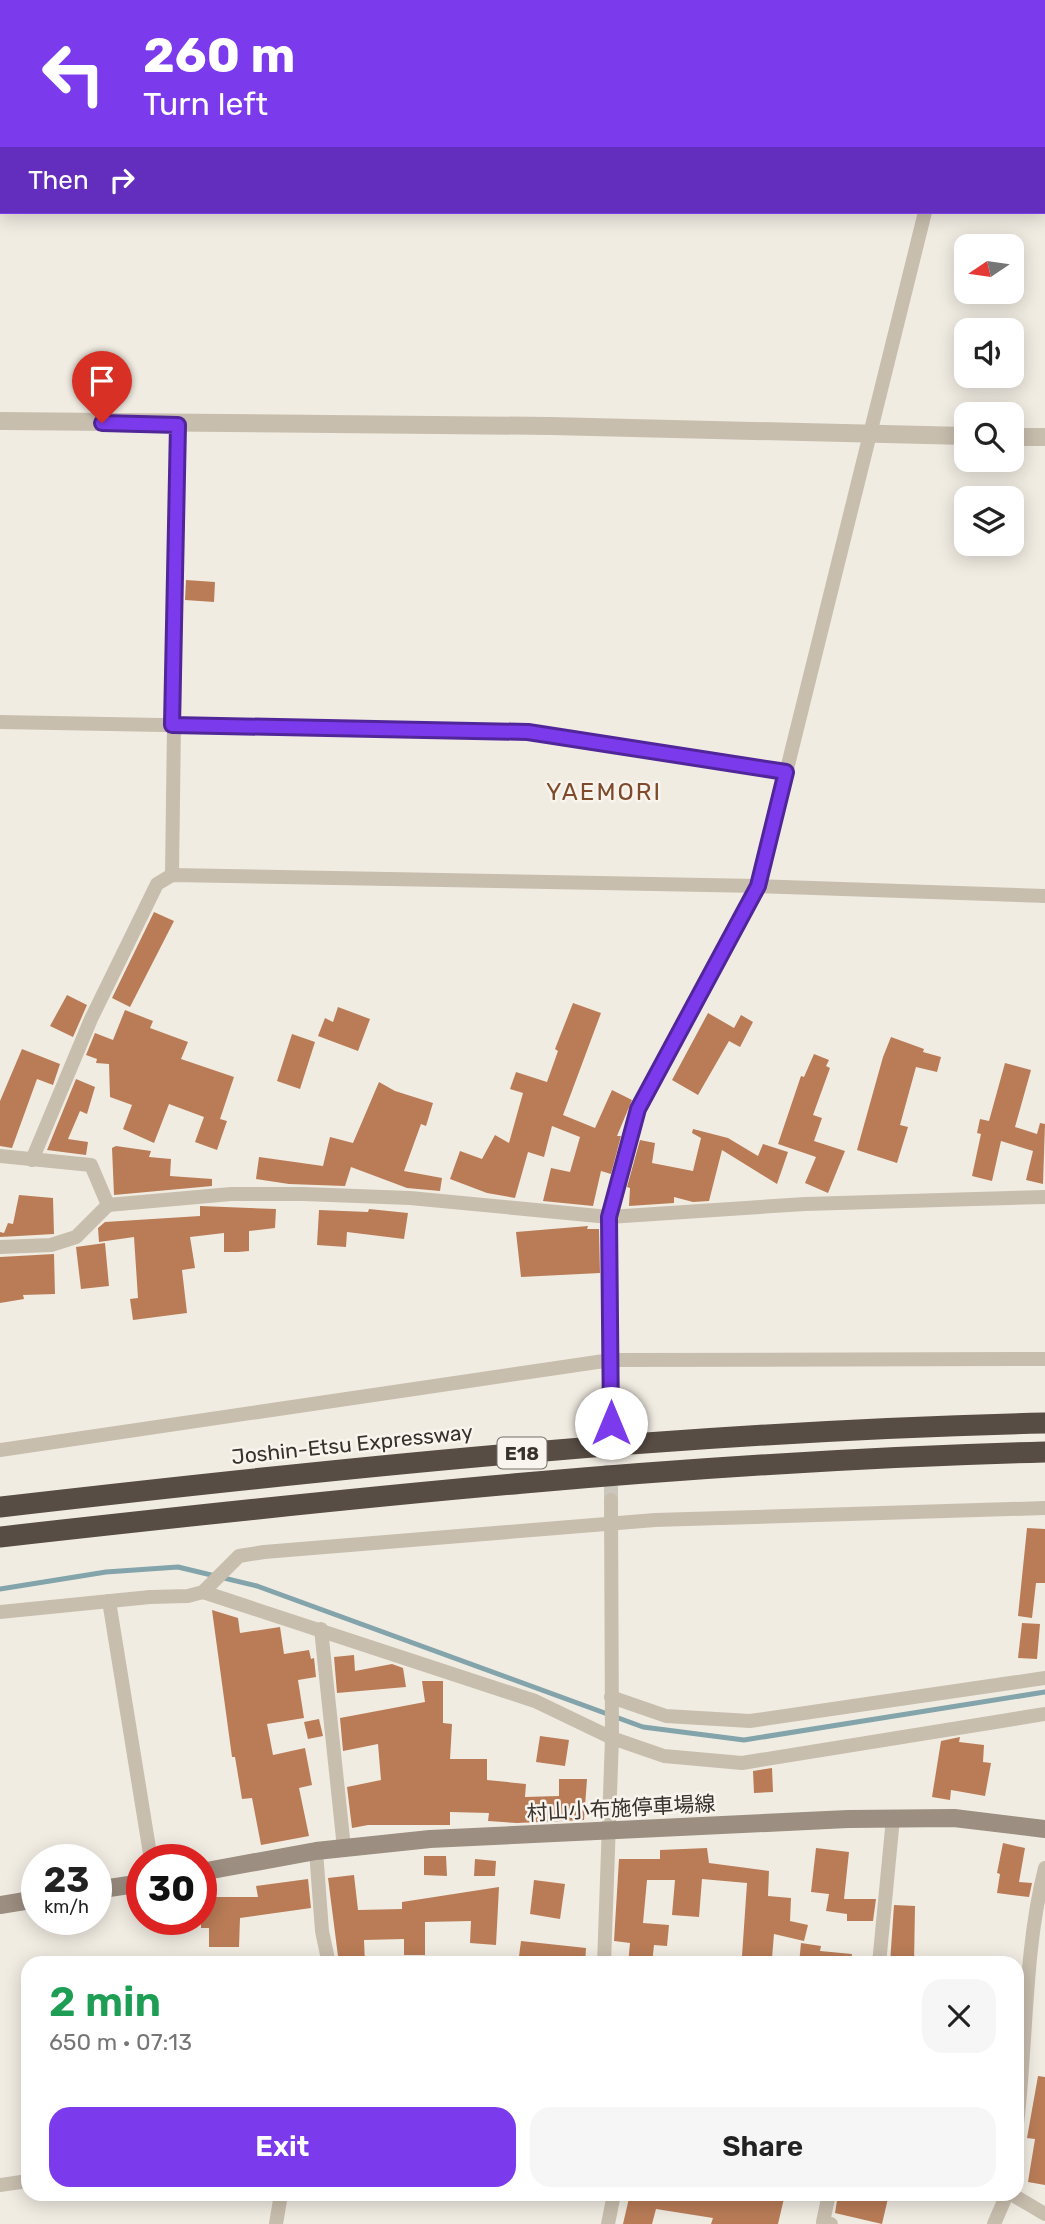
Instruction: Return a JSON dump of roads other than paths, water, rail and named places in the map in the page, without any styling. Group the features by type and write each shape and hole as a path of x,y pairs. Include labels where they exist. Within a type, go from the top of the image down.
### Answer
{"highway":[{"name":"Joshin-Etsu Expressway","path":"0,1507 347,1468 587,1447 802,1433 1045,1423"},
{"name":"E18","path":"0,1536 546,1481 802,1463 1045,1452"}],"main road":[{"name":"村山小布施停車場線","path":"217,1869 344,1847 430,1839 893,1818 954,1818 1045,1829"},
{"path":"0,1905 21,1902"}],"street":[{"path":"611,1423 609,1217 638,1109 758,886 925,214"},
{"path":"0,421 178,425 551,426 954,436"},
{"path":"172,875 178,425"},
{"path":"1024,437 1045,437"},
{"path":"0,722 528,732 786,772"},
{"path":"32,1160 91,1019 157,884 172,875 758,886 1045,896"},
{"path":"0,1156 91,1165 108,1205"},
{"path":"0,1247 51,1245 76,1237 108,1205 231,1194 410,1198 609,1217 805,1204 1045,1197"},
{"path":"0,1450 611,1360 1045,1359"},
{"path":"604,1956 611,1831 611,1500"},
{"path":"0,1612 188,1596 206,1589 239,1556 264,1552 655,1520 1045,1508"},
{"path":"206,1589 535,1701 664,1756 742,1763 1045,1714"},
{"path":"109,1601 148,1844"},
{"path":"321,1629 344,1847"},
{"path":"611,1700 666,1716 750,1721 1045,1678"},
{"path":"880,1956 893,1818"},
{"path":"316,1851 322,1931 327,1956"},
{"path":"1024,2069 1028,1978 1036,1905 1045,1868"},
{"path":"0,2185 21,2182"},
{"path":"276,2224 280,2201"},
{"path":"608,2224 613,2201"},
{"path":"828,2201 824,2222 831,2224"},
{"path":"994,2224 1006,2201"},
{"path":"1022,2201 1045,2214"}],"waterway":[{"path":"0,1589 106,1572 178,1567 257,1586 643,1727 744,1740 1045,1692"}],"tunnel":[{"path":"611,1423 611,1500"}],"district":[{"name":"YAEMORI","path":"604,792"}]}
